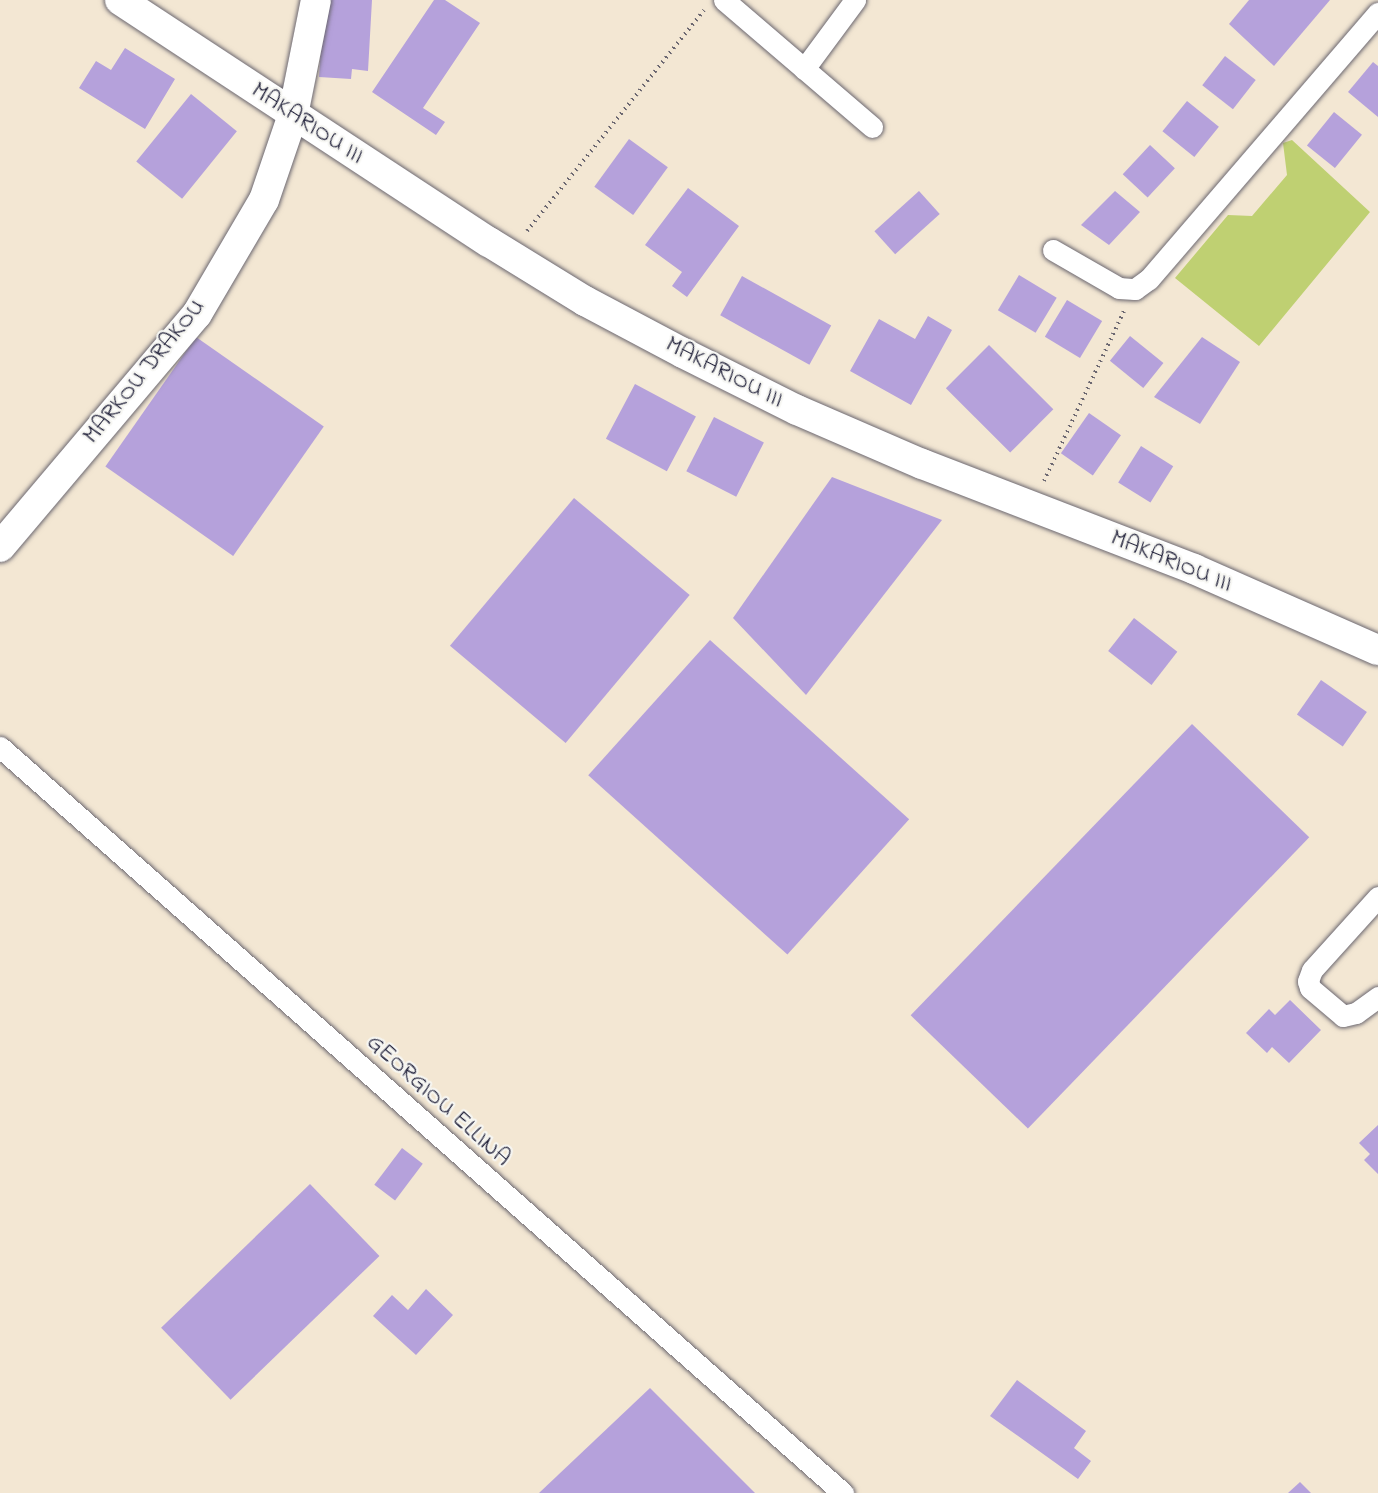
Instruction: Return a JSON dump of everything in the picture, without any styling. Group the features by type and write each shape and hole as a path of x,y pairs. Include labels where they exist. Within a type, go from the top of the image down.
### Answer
{"main road":[{"name":"MAKARIOU III","path":"120,0 293,115 585,301 797,410 1032,507 1194,569 1378,650"},
{"name":"MARKOU DRAKOU","path":"0,547 197,314 264,200 293,115 316,0"}],"street":[{"path":"724,0 872,128"},
{"path":"804,69 855,0"},
{"path":"1053,250 1119,288 1135,289 1149,279 1378,13"},
{"name":"GEORGIOU ELLINA","path":"0,747 843,1493"},
{"path":"1378,897 1312,970 1308,981 1310,988 1343,1016 1363,1010 1378,997"}],"path":[{"path":"509,254 712,0"},
{"path":"1032,507 1135,289"}],"green space":[{"path":"1292,140 1370,212 1259,346 1175,278 1228,215 1252,216 1287,175 1283,143"}],"building":[{"path":"324,0 372,0 368,71 352,69 351,79 319,77"},
{"path":"434,0 445,0 480,23 423,108 445,122 436,135 372,92"},
{"path":"1249,0 1330,0 1274,66 1229,24"},
{"path":"125,48 175,79 145,129 79,88 96,61 111,70"},
{"path":"1225,56 1256,80 1233,109 1202,85"},
{"path":"1373,62 1378,66 1378,117 1348,92"},
{"path":"191,94 237,131 182,199 136,162"},
{"path":"1187,101 1219,127 1194,157 1162,131"},
{"path":"1334,112 1362,135 1335,168 1307,145"},
{"path":"629,139 668,167 633,215 594,187"},
{"path":"1150,145 1175,168 1148,197 1123,174"},
{"path":"688,188 739,226 687,297 672,286 682,272 645,245"},
{"path":"919,191 940,214 895,254 874,231"},
{"path":"1115,191 1140,212 1109,245 1081,225"},
{"path":"1019,275 1057,298 1036,333 998,310"},
{"path":"742,276 831,325 809,365 720,315"},
{"path":"1067,300 1102,321 1080,358 1045,337"},
{"path":"928,316 952,330 911,405 850,371 879,319 915,339"},
{"path":"1130,336 1163,363 1143,388 1110,361"},
{"path":"196,337 324,426 233,556 105,466"},
{"path":"1202,337 1240,362 1200,424 1154,397"},
{"path":"989,345 1053,409 1010,452 946,388"},
{"path":"635,384 696,416 667,471 606,439"},
{"path":"1089,413 1121,435 1093,476 1061,453"},
{"path":"714,417 764,442 736,497 686,471"},
{"path":"1141,446 1173,466 1150,503 1118,482"},
{"path":"832,477 942,520 806,695 733,618"},
{"path":"574,498 690,595 566,743 450,646"},
{"path":"1134,618 1177,652 1151,685 1108,651"},
{"path":"710,640 909,819 787,955 588,775"},
{"path":"1321,680 1367,712 1343,747 1297,714"},
{"path":"1192,724 1309,837 1028,1129 911,1015"},
{"path":"1290,1000 1321,1030 1289,1063 1272,1047 1267,1053 1246,1033 1269,1009 1275,1015"},
{"path":"1378,1125 1378,1174 1364,1160 1370,1154 1359,1143"},
{"path":"402,1148 423,1164 395,1200 374,1185"},
{"path":"310,1184 379,1256 231,1400 161,1328"},
{"path":"426,1289 453,1315 416,1355 373,1316 392,1295 408,1310"},
{"path":"1017,1380 1086,1431 1074,1448 1091,1461 1078,1479 990,1416"},
{"path":"650,1388 755,1493 539,1493"},
{"path":"1300,1482 1311,1493 1288,1493"}]}
